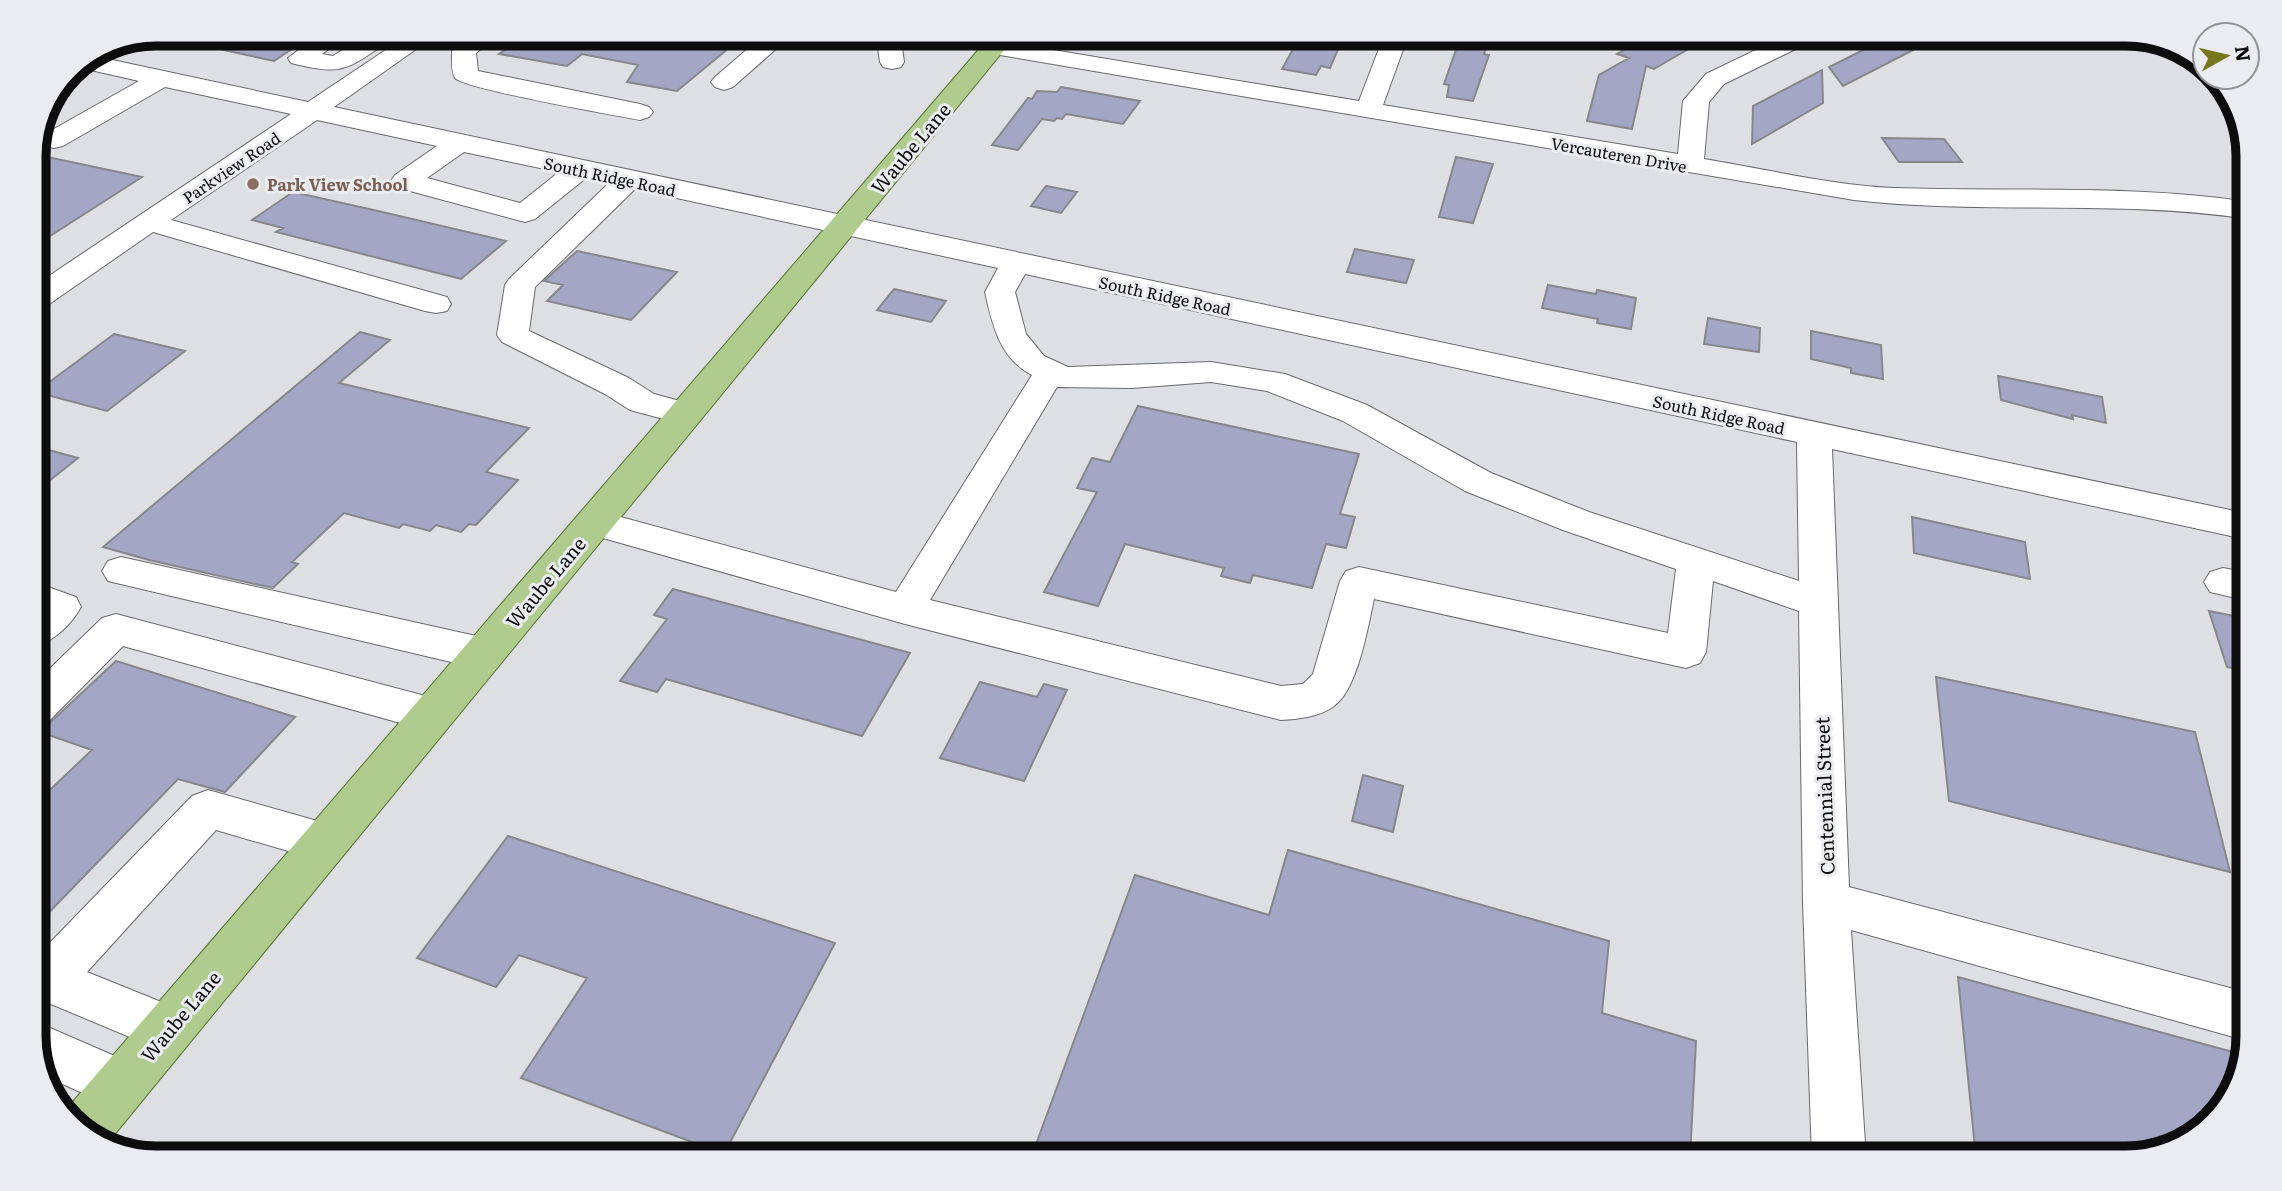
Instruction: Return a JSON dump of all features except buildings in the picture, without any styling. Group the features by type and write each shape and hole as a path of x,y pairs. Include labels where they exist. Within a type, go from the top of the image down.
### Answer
{"main road":[{"name":"Waube Lane","path":"90,1123 996,45"}],"street":[{"path":"320,45 300,58 337,64 368,45"},
{"name":"Parkview Road","path":"46,292 410,45"},
{"path":"472,45 464,51 466,75 640,112"},
{"path":"724,82 767,45"},
{"path":"890,45 892,62"},
{"name":"Vercauteren Drive","path":"1025,45 1367,112 1690,166 1891,196 2154,200 2192,202 2236,209"},
{"path":"1367,112 1392,45"},
{"path":"1690,166 1696,102 1715,79 1785,45"},
{"name":"South Ridge Road","path":"95,64 2236,524"},
{"path":"54,140 160,79"},
{"path":"457,144 405,181 525,213 579,170"},
{"path":"628,180 520,285 513,335 617,386 642,402 686,414"},
{"path":"148,222 436,304"},
{"path":"1015,263 1000,292 1011,336 1032,363 1063,378 1211,372 1273,381 1355,413 1478,482 1576,522 1818,603"},
{"path":"46,277 64,280"},
{"path":"905,609 1050,372"},
{"name":"Centennial Street","path":"1814,434 1826,902 1838,1146"},
{"path":"595,523 905,609 1281,703 1305,701 1322,692 1333,677 1359,581 1686,652 1696,562"},
{"path":"121,570 485,654"},
{"path":"46,601 62,607 46,621"},
{"path":"46,697 116,629 433,715"},
{"path":"46,971 208,809 326,842"},
{"path":"1826,902 2236,1013"},
{"path":"46,978 168,1029"},
{"path":"47,1052 122,1085"}],"place":[{"name":"Park View School","path":"253,184"}]}
